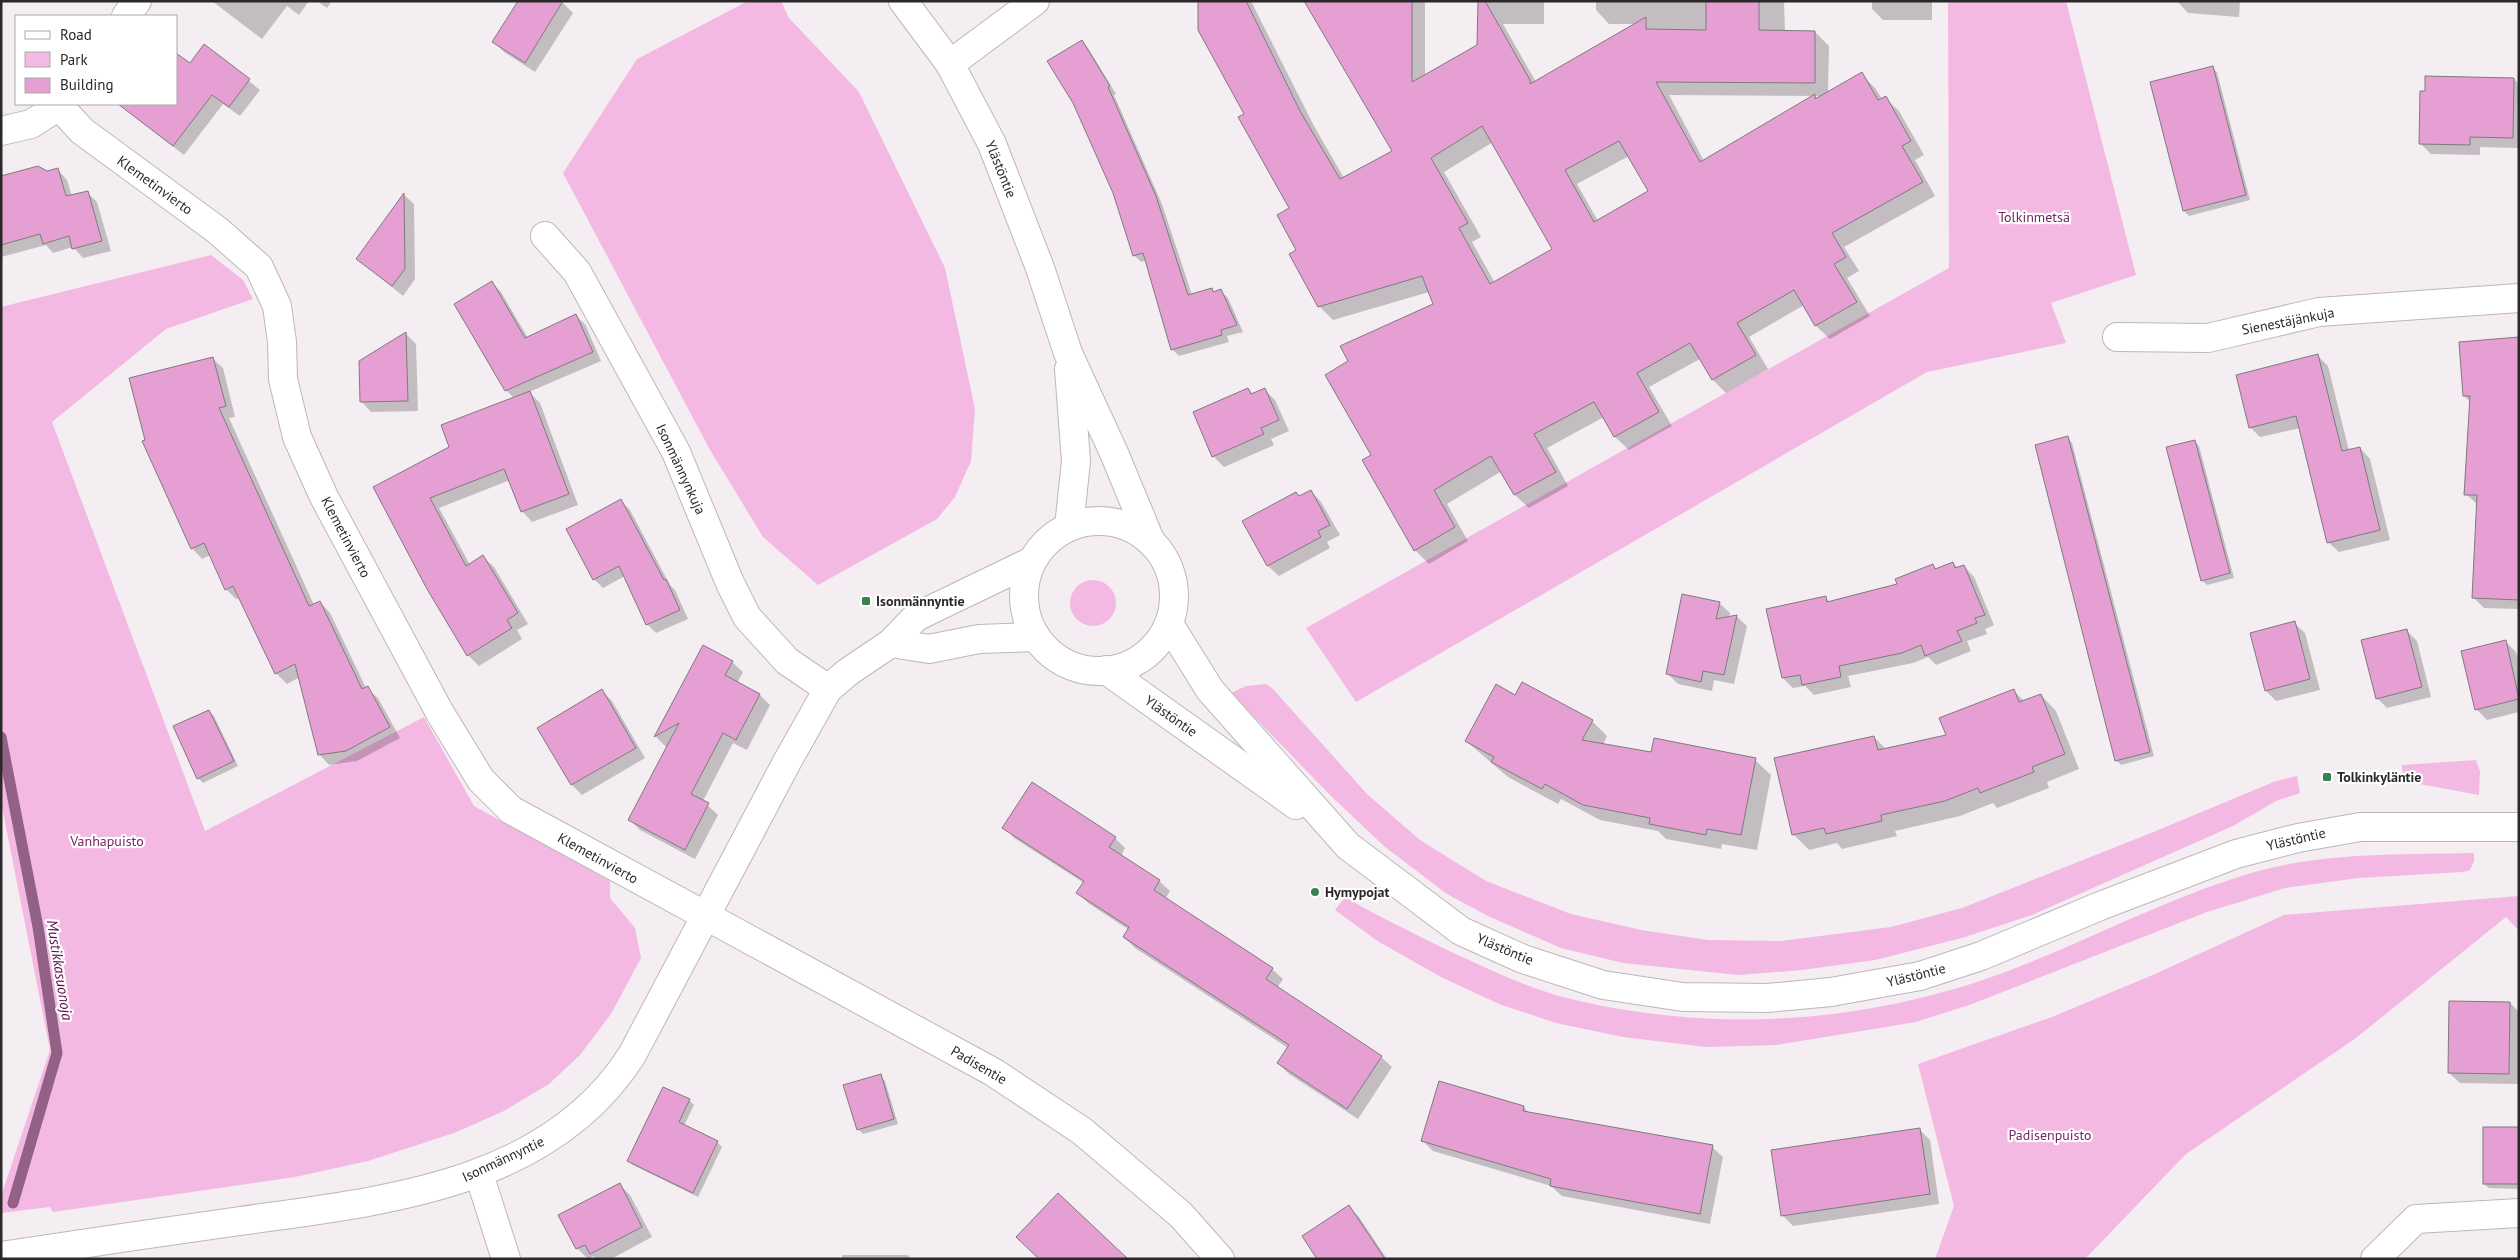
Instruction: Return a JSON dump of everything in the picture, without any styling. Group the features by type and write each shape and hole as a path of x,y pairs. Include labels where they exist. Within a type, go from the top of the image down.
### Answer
{"street":[{"path":"127,15 137,1"},
{"name":"Ylästöntie","path":"903,1 950,64 992,144 1040,268 1068,353 1114,453 1150,540"},
{"path":"950,64 1035,1"},
{"path":"1,131 31,124 61,105"},
{"name":"Klemetinvierto","path":"61,105 82,131 216,230 259,267 277,306 282,342 284,379 296,437 324,497 440,713 481,780 511,810 707,915"},
{"name":"Isonmännynkuja","path":"545,236 577,272 676,452 730,583 747,617 787,661 828,689"},
{"name":"Sienestäjänkuja","path":"2117,337 2208,338 2319,312 2519,298"},
{"name":"Ylästöntie","path":"1068,353 1076,461 1069,526"},
{"path":"1088,521 1109,521 1132,528 1150,540 1163,556 1172,576 1174,599 1169,624 1159,641 1146,654 1128,665 1106,670 1084,668 1064,662 1048,650 1036,637 1024,603 1026,582 1032,561 1044,544 1069,526 1088,521"},
{"name":"Isonmännyntie","path":"1,1256 276,1216 424,1191 479,1174 537,1146 560,1131 582,1115 620,1075 828,689 848,672 891,643 916,617 1032,561"},
{"name":"Ylästöntie","path":"1169,624 1210,690 1334,833"},
{"path":"891,643 930,649 979,639 1036,637"},
{"name":"Ylästöntie","path":"1106,670 1334,833 1394,883 1461,930 1523,959 1604,985 1683,997 1767,998 1831,992 1920,976 1981,956 2100,906 2236,854 2298,838 2360,827 2519,827"},
{"name":"Padisentie","path":"707,915 993,1072 1074,1125 1181,1215 1220,1259"},
{"path":"479,1174 506,1259"},
{"path":"2375,1259 2416,1219 2519,1213"}],"green space":[{"path":"748,1 781,1 789,18 859,92 945,268 975,409 971,461 955,497 937,519 818,585 763,537 710,450 563,173 637,59"},
{"name":"Tolkinmetsä","path":"1948,1 2066,1 2136,275 2051,303 2066,343 1927,372 1356,702 1306,628 1949,268"},
{"name":"Vanhapuisto","path":"211,255 243,280 253,299 166,329 52,422 205,831 424,717 474,806 610,881 610,898 635,928 641,958 611,1014 580,1055 549,1084 504,1111 454,1133 368,1161 295,1177 53,1212 50,1207 1,1213 1,1196 50,1050 1,802 1,307"},
{"path":"1089,580 1097,580 1106,584 1112,590 1116,603 1112,616 1106,622 1097,626 1089,626 1080,622 1074,616 1070,607 1070,599 1074,590 1080,584"},
{"path":"1266,684 1273,689 1367,794 1420,840 1486,881 1571,914 1641,930 1708,940 1781,941 1891,927 1962,908 2276,781 2297,776 2300,793 2276,801 2233,826 2032,915 1962,938 1875,960 1802,970 1738,975 1623,963 1561,948 1488,916 1447,894 1385,847 1332,797 1231,693 1246,686"},
{"path":"2476,760 2480,771 2479,795 2403,781 2402,765"},
{"path":"2474,853 2474,861 2470,870 2463,872 2359,878 2285,888 2207,912 1972,1004 1916,1022 1777,1045 1706,1047 1623,1037 1556,1023 1499,1004 1441,977 1379,942 1335,910 1345,897 1394,924 1476,963 1523,983 1571,999 1619,1009 1668,1016 1766,1019 1863,1010 1958,988 2034,961 2184,896 2262,870 2288,864 2341,857"},
{"name":"Padisenpuisto","path":"2519,896 2519,931 2506,917 2356,1038 2186,1154 2085,1259 1935,1259 1954,1206 1918,1064 2052,1017 2155,974 2284,915"}],"building":[{"path":"518,1 563,1 525,63 492,42"},
{"path":"1198,1 1246,1 1300,111 1340,179 1392,151 1304,1 1412,1 1412,82 1477,45 1478,1 1485,1 1530,80 1530,84 1646,17 1646,29 1706,30 1706,1 1759,1 1759,30 1815,31 1815,83 1656,82 1700,162 1815,94 1815,99 1862,72 1878,100 1886,96 1911,141 1902,146 1923,182 1832,233 1846,257 1834,264 1857,302 1815,326 1794,290 1737,323 1756,355 1712,380 1690,343 1637,373 1659,412 1614,437 1594,402 1534,434 1556,472 1514,495 1491,456 1434,490 1455,527 1414,551 1362,460 1371,455 1325,375 1348,361 1340,346 1433,304 1422,276 1318,307 1289,254 1296,250 1277,215 1289,208 1238,117 1244,114 1198,30","holes":["1482,126 1552,249 1490,284 1459,228 1468,223 1431,158","1619,141 1648,191 1594,222 1565,170"]},
{"path":"1082,40 1110,86 1108,87 1156,196 1188,295 1212,288 1213,292 1221,289 1237,325 1221,330 1222,335 1171,350 1143,253 1133,256 1113,193 1073,103 1047,61"},
{"path":"204,44 250,79 229,107 212,95 173,146 119,105 178,105 178,54 190,63"},
{"path":"2213,66 2246,195 2183,211 2150,82"},
{"path":"2425,76 2514,78 2513,138 2470,137 2470,145 2419,144 2420,91 2425,91"},
{"path":"38,166 47,171 58,168 66,196 88,191 102,241 72,249 69,236 43,244 40,234 1,245 1,176"},
{"path":"404,193 405,269 392,286 356,259"},
{"path":"492,281 525,338 576,314 593,352 505,391 454,304"},
{"path":"406,332 408,401 360,402 359,361"},
{"path":"2519,337 2519,600 2472,598 2477,495 2464,495 2470,396 2463,396 2459,342"},
{"path":"2318,354 2342,451 2360,447 2380,530 2327,543 2296,416 2249,428 2236,375"},
{"path":"213,357 226,406 219,408 309,606 320,601 362,689 368,686 390,727 346,751 318,755 295,664 275,674 233,586 225,590 204,543 191,549 142,441 145,440 129,378"},
{"path":"1248,388 1251,394 1265,388 1279,420 1261,428 1264,434 1212,457 1193,412"},
{"path":"530,391 569,494 521,512 504,469 430,498 466,566 483,555 518,613 507,620 512,628 467,656 427,589 373,487 449,447 441,425"},
{"path":"2068,436 2150,752 2115,761 2035,445"},
{"path":"2195,440 2230,573 2201,581 2166,447"},
{"path":"1311,490 1330,525 1318,531 1321,537 1267,566 1242,521 1296,492 1299,496"},
{"path":"621,499 664,580 666,579 680,610 646,625 619,566 593,580 566,529"},
{"path":"1953,562 1955,568 1964,565 1985,615 1975,618 1977,623 1957,631 1962,641 1925,656 1921,645 1902,653 1839,666 1841,677 1802,685 1800,675 1782,678 1766,609 1826,596 1827,602 1897,584 1895,579 1933,564 1935,569"},
{"path":"1682,594 1720,602 1716,619 1737,615 1724,675 1703,671 1701,682 1666,674"},
{"path":"2295,621 2310,679 2265,691 2250,633"},
{"path":"2407,629 2422,687 2376,699 2361,640"},
{"path":"2506,640 2519,699 2475,710 2461,651"},
{"path":"703,645 733,661 725,675 760,694 736,740 723,733 691,794 709,803 685,850 628,820 679,723 654,737"},
{"path":"1522,682 1593,720 1582,740 1651,752 1654,738 1756,758 1741,835 1707,829 1706,835 1649,824 1650,818 1583,805 1545,784 1542,789 1491,762 1494,757 1465,741 1496,684 1515,695"},
{"path":"602,689 636,748 571,785 537,728"},
{"path":"2014,689 2019,702 2041,694 2065,754 2032,767 2034,772 1980,793 1978,788 1945,801 1881,815 1882,821 1826,834 1824,828 1792,835 1774,758 1874,736 1878,750 1946,735 1939,718"},
{"path":"209,710 234,761 197,779 173,726"},
{"path":"1032,782 1116,837 1109,847 1160,880 1154,890 1273,968 1266,979 1382,1056 1347,1109 1277,1063 1289,1045 1123,937 1129,927 1076,893 1084,881 1002,828"},
{"path":"2449,1001 2510,1002 2509,1074 2448,1073"},
{"path":"881,1074 894,1119 857,1130 843,1085"},
{"path":"1439,1081 1524,1106 1523,1111 1713,1145 1700,1214 1550,1186 1551,1179 1421,1141"},
{"path":"663,1087 690,1099 679,1122 718,1141 693,1193 627,1161"},
{"path":"2483,1127 2519,1127 2519,1184 2483,1184"},
{"path":"1920,1128 1930,1194 1781,1216 1771,1150"},
{"path":"620,1183 642,1227 590,1254 585,1245 576,1249 558,1215"},
{"path":"1058,1193 1128,1259 1039,1259 1016,1237"},
{"path":"1349,1205 1385,1259 1317,1259 1302,1236"}],"waterway":[{"name":"Mustikkasuonoja","path":"1,737 38,927 57,1053 13,1203"}],"place":[{"name":"Isonmännyntie","path":"866,601"},
{"name":"Tolkinkyläntie","path":"2327,777"},
{"name":"Hymypojat","path":"1315,892"}]}
